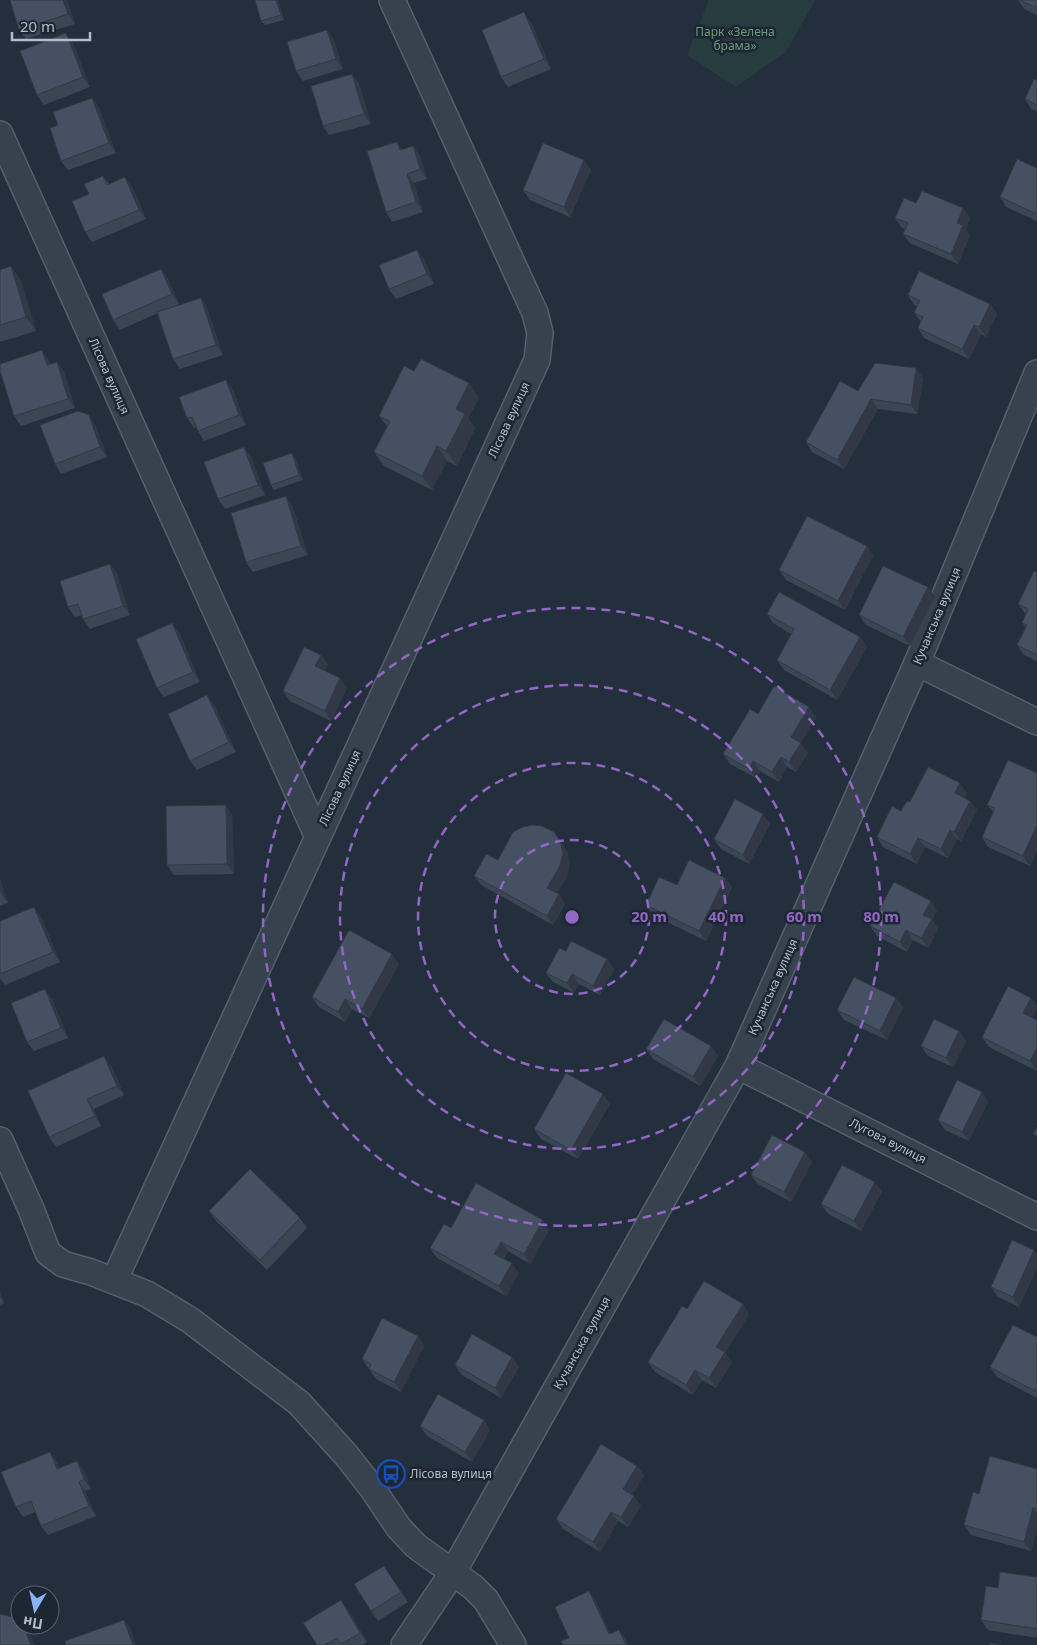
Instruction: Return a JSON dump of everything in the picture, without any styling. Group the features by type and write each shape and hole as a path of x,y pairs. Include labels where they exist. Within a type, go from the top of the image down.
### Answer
{"street":[{"name":"Лісова вулиця","path":"114,1281 537,360 540,334 531,304 392,0"},
{"name":"Лісова вулиця","path":"0,134 317,836"},
{"name":"Кучанська вулиця","path":"404,1645 453,1572 738,1066 917,663 1037,373"},
{"path":"917,663 1037,722"},
{"name":"Лугова вулиця","path":"738,1066 1037,1217"},
{"path":"0,1140 31,1209 48,1253 63,1264 147,1294 190,1320 299,1404 347,1456 400,1528 416,1546 473,1587 486,1600 513,1645"}],"green space":[{"name":"Парк «Зелена брама»","path":"709,0 815,0 786,52 736,87 687,55"}],"building":[{"path":"10,0 63,0 68,14 19,30"},
{"path":"255,0 276,0 281,15 261,21"},
{"path":"1020,0 1037,0 1037,8"},
{"path":"524,12 544,59 501,77 482,30"},
{"path":"327,30 336,59 296,71 287,42"},
{"path":"66,33 83,77 37,95 20,51"},
{"path":"352,74 364,114 323,126 311,86"},
{"path":"1034,79 1037,80 1037,105 1025,99"},
{"path":"92,98 109,143 61,161 50,128 58,125 53,112"},
{"path":"397,142 400,150 413,146 420,169 407,174 416,202 386,212 367,151"},
{"path":"543,143 584,160 564,207 523,190"},
{"path":"1017,159 1037,168 1037,214 1000,197"},
{"path":"103,176 107,185 125,177 139,210 85,232 72,201 89,194 84,184"},
{"path":"922,191 963,208 957,223 963,225 951,254 903,234 908,223 895,218 904,198 916,203"},
{"path":"417,250 427,274 389,289 379,265"},
{"path":"11,266 26,317 0,325 0,270"},
{"path":"161,269 172,294 113,320 102,294"},
{"path":"919,271 990,304 979,327 974,325 962,349 918,328 923,317 914,313 920,301 908,295"},
{"path":"201,298 216,345 173,359 157,312"},
{"path":"42,350 47,365 57,362 68,399 14,416 0,371 0,364"},
{"path":"421,359 469,383 456,409 465,414 446,451 437,446 422,476 374,452 390,421 379,416 404,366 414,371"},
{"path":"875,363 916,368 911,405 871,399 837,460 806,442 840,381 858,391"},
{"path":"226,380 239,415 198,431 192,417 187,418 179,397"},
{"path":"78,411 89,415 100,447 55,464 40,425"},
{"path":"244,447 258,485 218,499 204,462"},
{"path":"292,453 299,475 271,485 263,463"},
{"path":"286,496 301,546 246,562 231,513"},
{"path":"807,516 867,546 838,601 779,570"},
{"path":"110,564 123,606 83,619 78,604 68,607 60,581"},
{"path":"883,566 928,587 903,637 859,615"},
{"path":"1034,571 1037,573 1037,655 1017,645 1027,625 1022,623 1028,609 1018,604"},
{"path":"779,592 860,637 830,690 777,660 794,629 767,614"},
{"path":"172,623 193,672 157,688 136,639"},
{"path":"304,647 321,655 315,666 340,678 325,711 283,691"},
{"path":"774,686 809,707 791,737 801,743 789,762 781,757 772,772 753,761 749,769 723,754 750,709 758,714"},
{"path":"207,695 229,742 190,761 168,714"},
{"path":"1008,760 1037,773 1037,825 1023,856 982,837 995,808 987,805"},
{"path":"928,767 960,783 955,793 970,801 954,832 950,830 941,849 918,838 910,854 877,837 892,806 901,811 907,801 910,802"},
{"path":"735,799 763,814 743,855 714,839"},
{"path":"226,805 227,864 167,865 166,806"},
{"path":"533,825 542,826 554,832 560,841 563,853 560,866 547,888 559,894 547,916 474,876 486,854 498,860 513,832"},
{"path":"689,860 725,878 699,931 646,905 659,877 677,885"},
{"path":"894,882 931,901 923,915 932,919 921,938 906,930 900,942 870,926"},
{"path":"34,907 53,952 0,974 0,921"},
{"path":"349,930 392,954 362,1009 345,999 338,1012 312,997"},
{"path":"571,941 607,959 593,986 572,974 567,983 546,973 559,948 566,951"},
{"path":"854,977 896,998 880,1031 837,1010"},
{"path":"1008,986 1031,998 1023,1013 1037,1020 1037,1048 1030,1061 982,1037"},
{"path":"45,989 61,1028 27,1042 11,1003"},
{"path":"664,1019 711,1046 693,1077 646,1049"},
{"path":"934,1019 959,1031 946,1058 921,1046"},
{"path":"104,1056 117,1086 87,1099 95,1116 49,1137 28,1091"},
{"path":"566,1073 603,1094 571,1150 534,1129"},
{"path":"957,1080 982,1092 962,1132 938,1120"},
{"path":"1037,1127 1037,1136 1033,1134"},
{"path":"772,1135 805,1152 784,1192 751,1175"},
{"path":"842,1165 875,1182 854,1221 821,1204"},
{"path":"250,1169 300,1218 260,1260 209,1211"},
{"path":"476,1183 543,1220 524,1254 501,1242 494,1254 512,1263 499,1286 430,1248 444,1224 451,1228"},
{"path":"1012,1240 1034,1250 1013,1297 991,1287"},
{"path":"704,1281 743,1304 716,1347 725,1352 709,1378 695,1370 686,1385 648,1362 682,1306 687,1309"},
{"path":"382,1318 418,1336 394,1382 369,1369 371,1364 362,1359"},
{"path":"1013,1325 1037,1337 1037,1387 1035,1391 990,1367"},
{"path":"472,1334 512,1357 495,1388 455,1365"},
{"path":"438,1394 484,1420 465,1452 420,1426"},
{"path":"601,1444 637,1466 623,1489 634,1496 621,1517 611,1512 593,1542 556,1519"},
{"path":"50,1452 57,1469 77,1461 84,1479 79,1482 89,1506 41,1526 31,1501 16,1507 1,1472"},
{"path":"990,1456 1037,1469 1037,1509 1033,1508 1024,1542 964,1525 973,1492 979,1494"},
{"path":"384,1566 401,1592 371,1611 354,1584"},
{"path":"1000,1572 1037,1577 1037,1629 981,1620 986,1586 998,1588"},
{"path":"589,1591 609,1634 619,1630 626,1645 563,1645 561,1641 569,1638 555,1607"},
{"path":"341,1600 360,1633 341,1644 337,1638 324,1645 317,1645 303,1623"},
{"path":"0,1614 10,1616 10,1635 27,1635 31,1645 0,1645"},
{"path":"124,1620 133,1645 66,1645 65,1641"}],"place":[{"name":"Лісова вулиця","path":"391,1474"}]}
